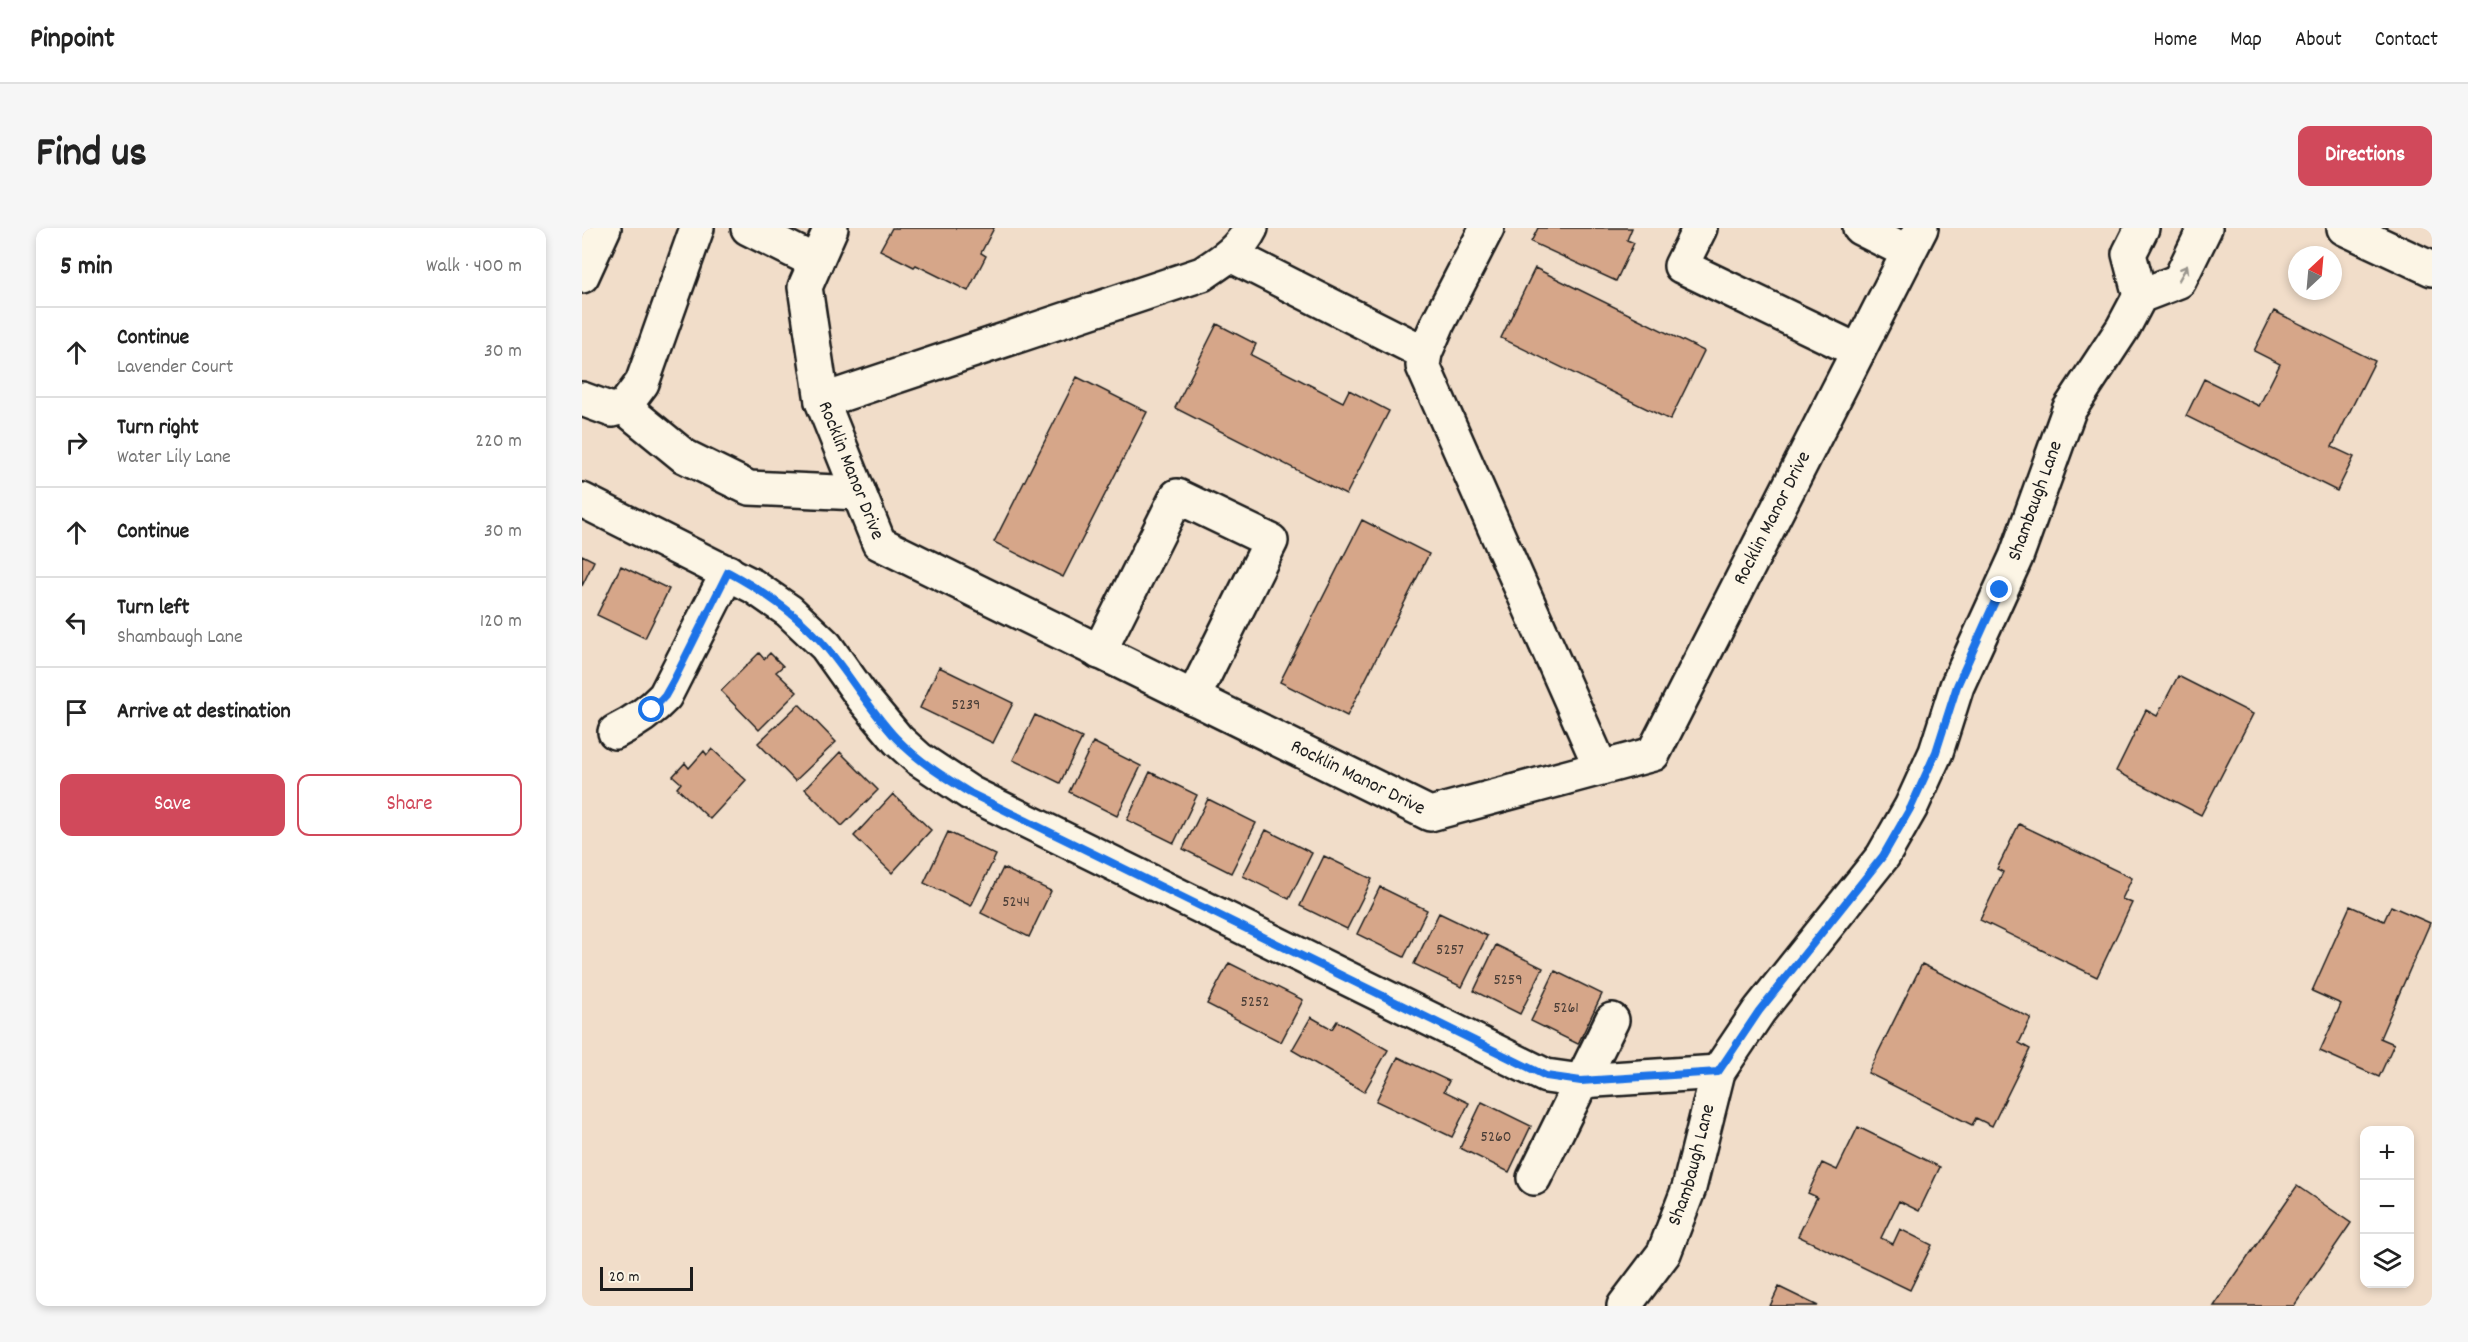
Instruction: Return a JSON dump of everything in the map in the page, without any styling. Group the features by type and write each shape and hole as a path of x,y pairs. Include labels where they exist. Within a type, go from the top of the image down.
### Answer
{"street":[{"path":"582,276 604,228"},
{"path":"582,399 612,410 624,407 642,383 697,228"},
{"path":"748,228 816,262"},
{"name":"Rocklin Manor Drive","path":"831,228 805,288 822,401 879,543 1430,814 1653,754 1915,240"},
{"path":"822,401 1202,274 1231,255 1244,242 1251,228"},
{"path":"1487,228 1425,353 1423,366 1601,768"},
{"path":"1700,228 1681,266 1858,351"},
{"path":"1860,228 1915,240"},
{"path":"2142,228 2129,254 2140,296 2179,281 2205,228"},
{"path":"2344,228 2432,269"},
{"path":"1231,255 1425,353"},
{"name":"Shambaugh Lane","path":"1624,1306 1664,1253 1689,1188 1718,1072 1759,1011 1883,856 1911,807 1936,752 1957,686 2016,557 2069,410 2140,296"},
{"path":"624,407 684,456 749,488 859,493"},
{"path":"1099,652 1177,496 1270,541 1193,698"},
{"path":"582,500 728,572 770,597 826,646 862,699 898,740 919,759 961,787 1546,1076 1581,1081 1718,1072"},
{"path":"615,732 634,723 665,696 728,572"},
{"path":"1534,1178 1612,1020"}],"building":[{"path":"892,228 994,228 981,253 986,256 968,291 880,250"},
{"path":"1538,228 1632,228 1627,240 1634,243 1616,281 1531,242"},
{"path":"1535,268 1704,351 1670,420 1501,338"},
{"path":"2274,311 2375,361 2332,447 2354,457 2337,491 2186,416 2204,379 2259,406 2280,364 2254,351"},
{"path":"1217,324 1256,344 1251,355 1343,402 1349,390 1389,411 1346,495 1175,408"},
{"path":"1077,377 1147,412 1063,577 994,542"},
{"path":"1362,520 1429,554 1347,716 1280,682"},
{"path":"582,555 594,561 582,586"},
{"path":"621,566 669,589 645,638 597,615"},
{"path":"759,653 764,659 770,653 783,666 776,672 797,692 759,730 721,691"},
{"path":"939,667 1013,703 993,743 920,708"},
{"path":"2178,676 2253,714 2201,815 2116,771 2146,710 2157,716"},
{"path":"799,704 836,742 795,781 758,743"},
{"path":"1035,715 1082,738 1060,783 1013,760"},
{"path":"1093,742 1141,766 1117,816 1069,792"},
{"path":"712,749 746,780 710,819 677,788 681,783 673,776 685,763 689,768 704,751 707,755"},
{"path":"840,752 878,790 842,826 805,789"},
{"path":"1150,772 1197,795 1174,843 1127,820"},
{"path":"893,794 931,830 892,873 854,836"},
{"path":"1208,799 1256,823 1231,873 1183,849"},
{"path":"2019,824 2132,878 2122,899 2132,903 2097,977 1980,920 2003,872 1997,869"},
{"path":"1266,830 1312,853 1289,899 1243,876"},
{"path":"948,832 996,855 971,906 924,883"},
{"path":"1324,856 1372,879 1347,929 1300,906"},
{"path":"1003,868 1051,891 1029,937 981,913"},
{"path":"1380,887 1427,910 1404,957 1357,934"},
{"path":"2350,906 2384,921 2391,906 2430,923 2380,1038 2394,1044 2379,1077 2320,1051 2341,1004 2312,991"},
{"path":"1439,913 1487,936 1462,987 1414,964"},
{"path":"1496,945 1543,968 1520,1014 1474,991"},
{"path":"1229,963 1303,1000 1281,1042 1207,1004"},
{"path":"1922,964 2031,1018 2019,1043 2030,1049 1992,1126 1976,1118 1972,1125 1868,1073"},
{"path":"1555,971 1602,994 1578,1044 1531,1021"},
{"path":"1311,1017 1332,1029 1337,1021 1388,1050 1364,1092 1292,1050"},
{"path":"1398,1057 1449,1081 1444,1091 1469,1103 1452,1137 1376,1101"},
{"path":"1482,1102 1531,1126 1509,1172 1460,1148"},
{"path":"1858,1127 1940,1167 1919,1211 1899,1201 1881,1238 1893,1244 1900,1229 1932,1245 1910,1290 1798,1236 1817,1197 1808,1193 1822,1163 1837,1170"},
{"path":"2297,1186 2351,1223 2294,1306 2214,1306"},
{"path":"1779,1287 1818,1306 1770,1306"}],"route":[{"path":"652,710 665,696 674,680 728,572 770,597 807,627 826,646 862,699 898,740 919,759 970,793 1546,1076 1581,1081 1718,1072 1759,1011 1883,856 1911,807 1936,752 1957,686 2000,590"}]}
